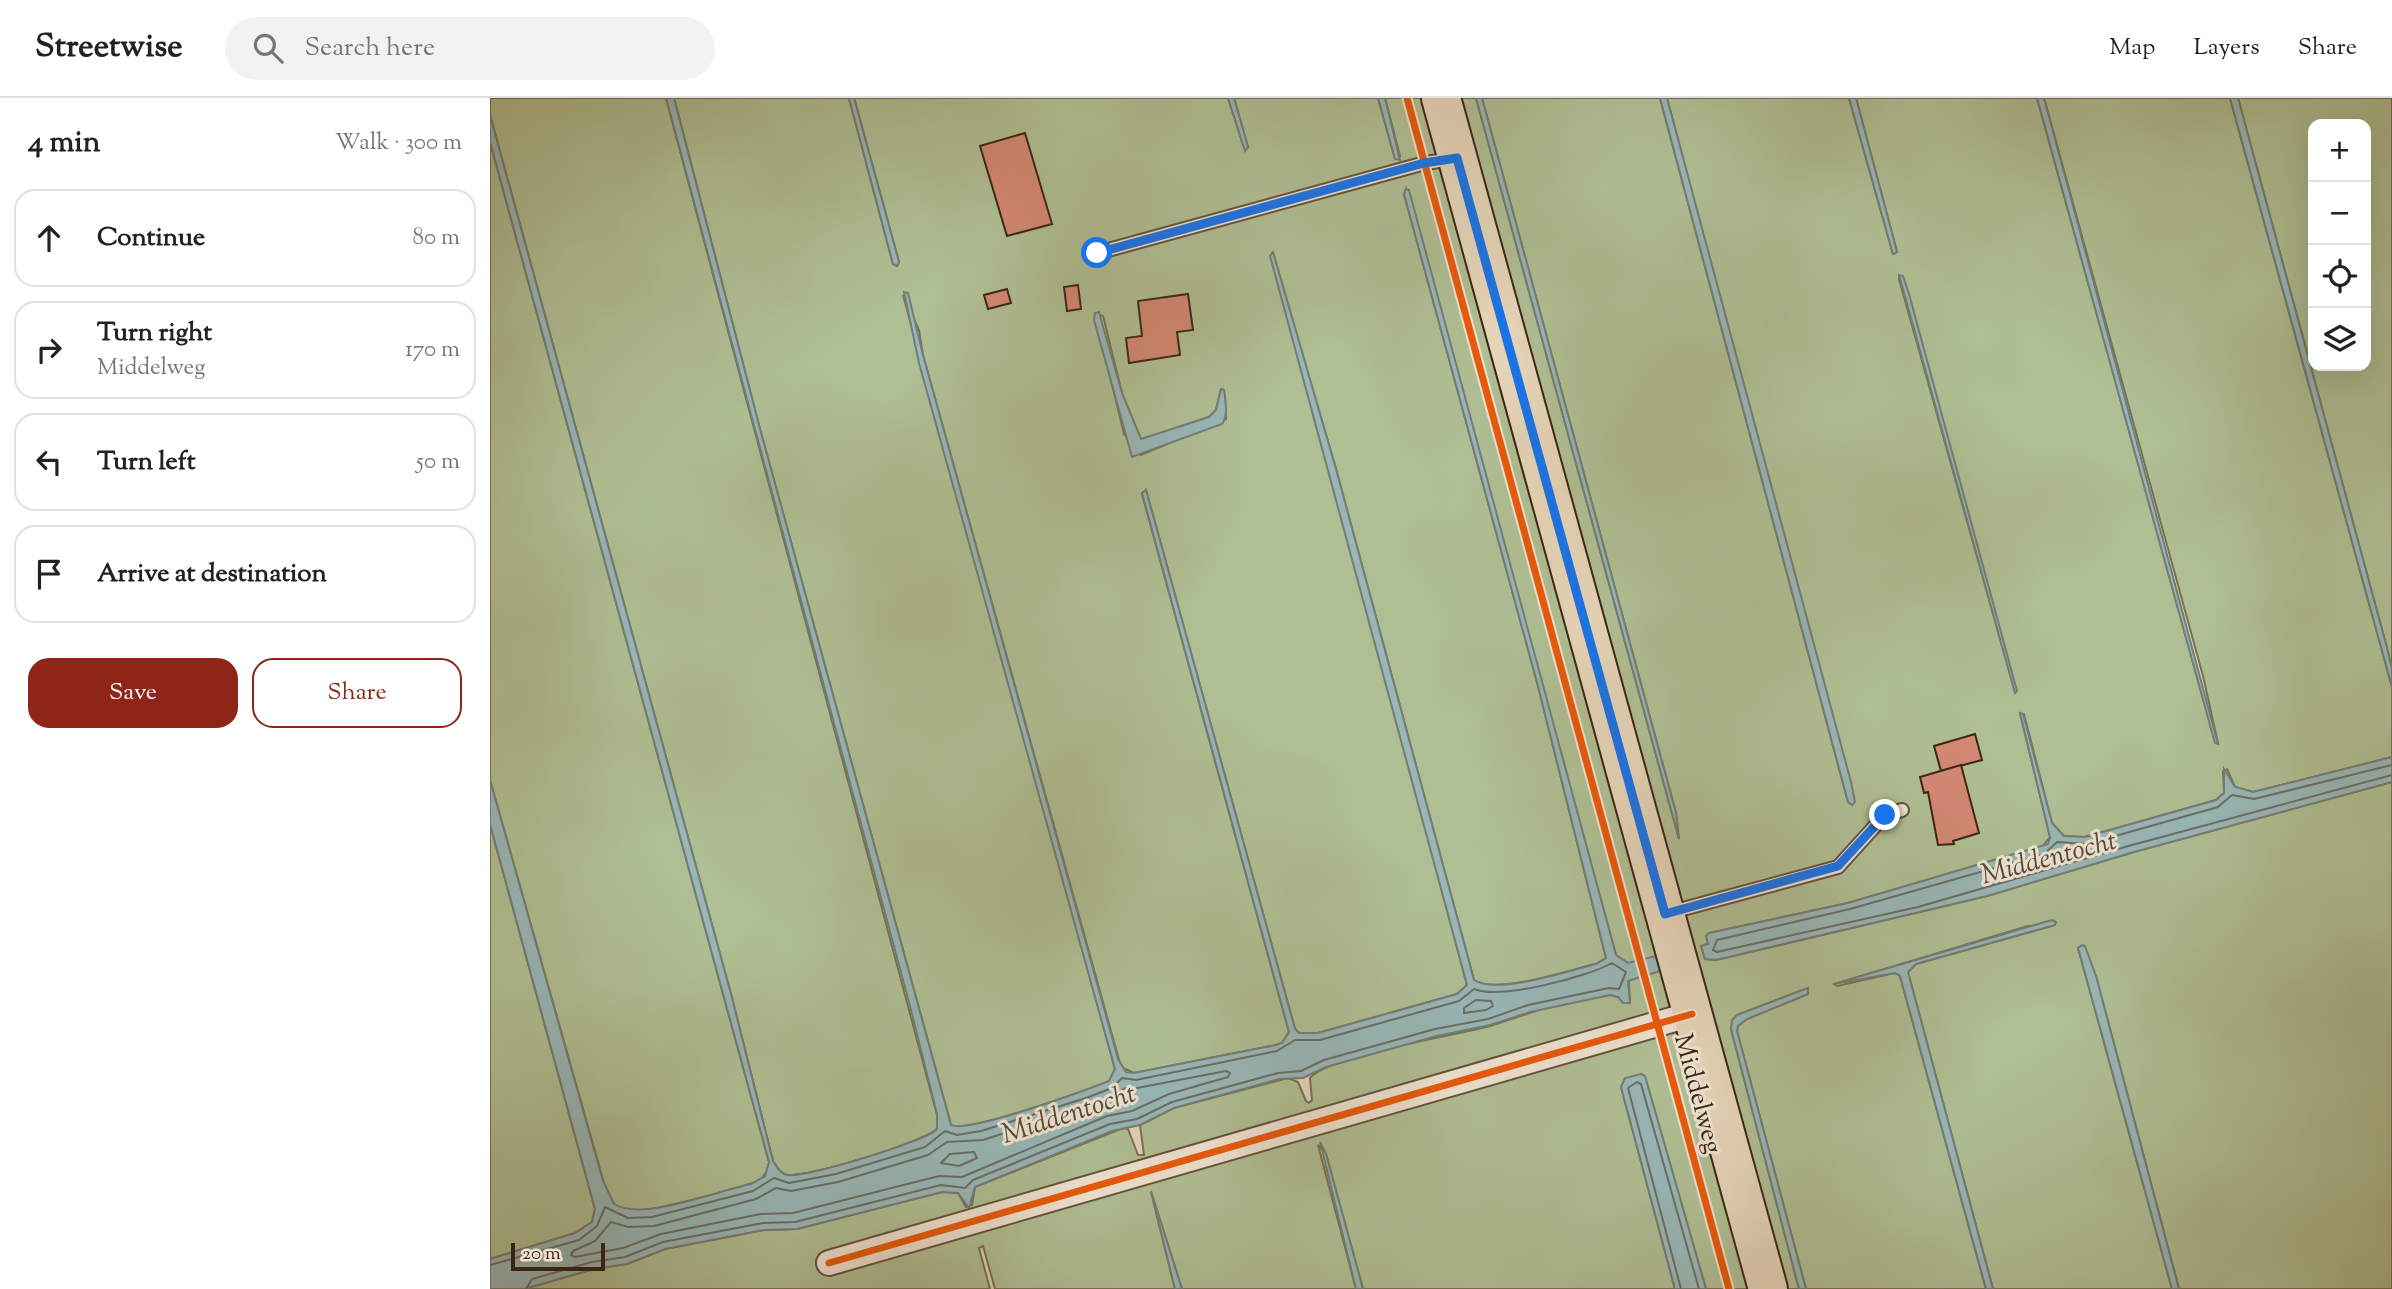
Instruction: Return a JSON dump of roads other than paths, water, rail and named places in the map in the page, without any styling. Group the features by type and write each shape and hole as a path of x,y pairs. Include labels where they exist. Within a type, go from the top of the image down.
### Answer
{"main road":[{"name":"Middelweg","path":"1441,98 1768,1289"}],"street":[{"path":"829,1263 1692,1014"}],"lane":[{"path":"1097,253 1424,163 1457,158"},
{"path":"1665,914 1838,866 1885,815 1902,810"}],"water":[{"name":"Middentocht","path":"666,98 674,98 760,429 951,1125 979,1123 1053,1101 1109,1081 1115,1069 919,363 904,292 908,293 1118,1059 1126,1072 1134,1073 1276,1045 1282,1043 1289,1032 1142,493 1146,490 1295,1029 1299,1033 1318,1033 1457,994 1467,985 1270,256 1273,252 1336,469 1474,980 1484,984 1515,983 1596,964 1606,958 1538,686 1404,194 1406,189 1409,190 1616,955 1628,963 1656,956 1660,971 1628,981 1630,1003 1623,1003 1618,997 1610,995 1530,1012 1490,1025 1437,1036 1326,1067 1303,1078 1279,1079 1174,1108 1140,1125 1112,1131 975,1187 969,1208 958,1193 942,1192 797,1229 764,1230 665,1249 627,1264 594,1269 524,1289 490,1289 490,1259 575,1233 592,1222 595,1209 490,824 490,780 603,1181 614,1204 627,1209 643,1209 700,1198 751,1184 765,1176 769,1162 490,142 490,115 731,994 773,1161 779,1170 788,1175 817,1171 890,1150 937,1129 937,1114 910,1006"},
{"path":"849,98 854,98 899,262 897,266 893,264"},
{"path":"1228,98 1234,98 1248,147 1245,151"},
{"path":"1378,98 1385,98 1400,160 1395,159"},
{"path":"1476,98 1482,98 1676,813 1679,839"},
{"path":"1660,98 1667,98 1851,782 1855,802 1852,805 1848,802"},
{"path":"1849,98 1856,98 1897,252 1893,254"},
{"path":"2037,98 2044,98 2218,744 2215,743"},
{"path":"2230,98 2238,98 2308,356 2308,371 2312,371 2387,648 2392,669 2392,687"},
{"path":"1899,275 1903,276 1909,294 2017,691 2015,693"},
{"path":"1099,312 1122,393 1141,439 1209,417 1216,410 1221,389 1224,390 1226,408 1222,424 1132,457 1094,320 1095,313"},
{"name":"Middentocht","path":"2020,713 2023,714 2052,823 2064,836 2085,837 2216,800 2224,793 2224,769 2235,787 2253,792 2392,757 2392,782 2134,852 1987,896 1716,960 1705,959 1701,946 1708,944 1706,936 1709,933 1848,903 2048,844 2050,837"},
{"path":"2052,920 2056,922 2055,925 1916,964 1908,972 1993,1289 1986,1289 1900,976 1895,973 1834,984"},
{"path":"2085,946 2096,976 2179,1289 2172,1289 2078,948"},
{"path":"1808,988 1808,994 1747,1019 1738,1026 1737,1031 1806,1289 1799,1289 1731,1029 1732,1020 1737,1015"},
{"path":"1641,1074 1645,1076 1706,1289 1675,1289 1621,1087 1625,1078"},
{"path":"1320,1142 1326,1154 1363,1289 1356,1289"},
{"path":"1151,1191 1182,1289 1175,1289"}]}
